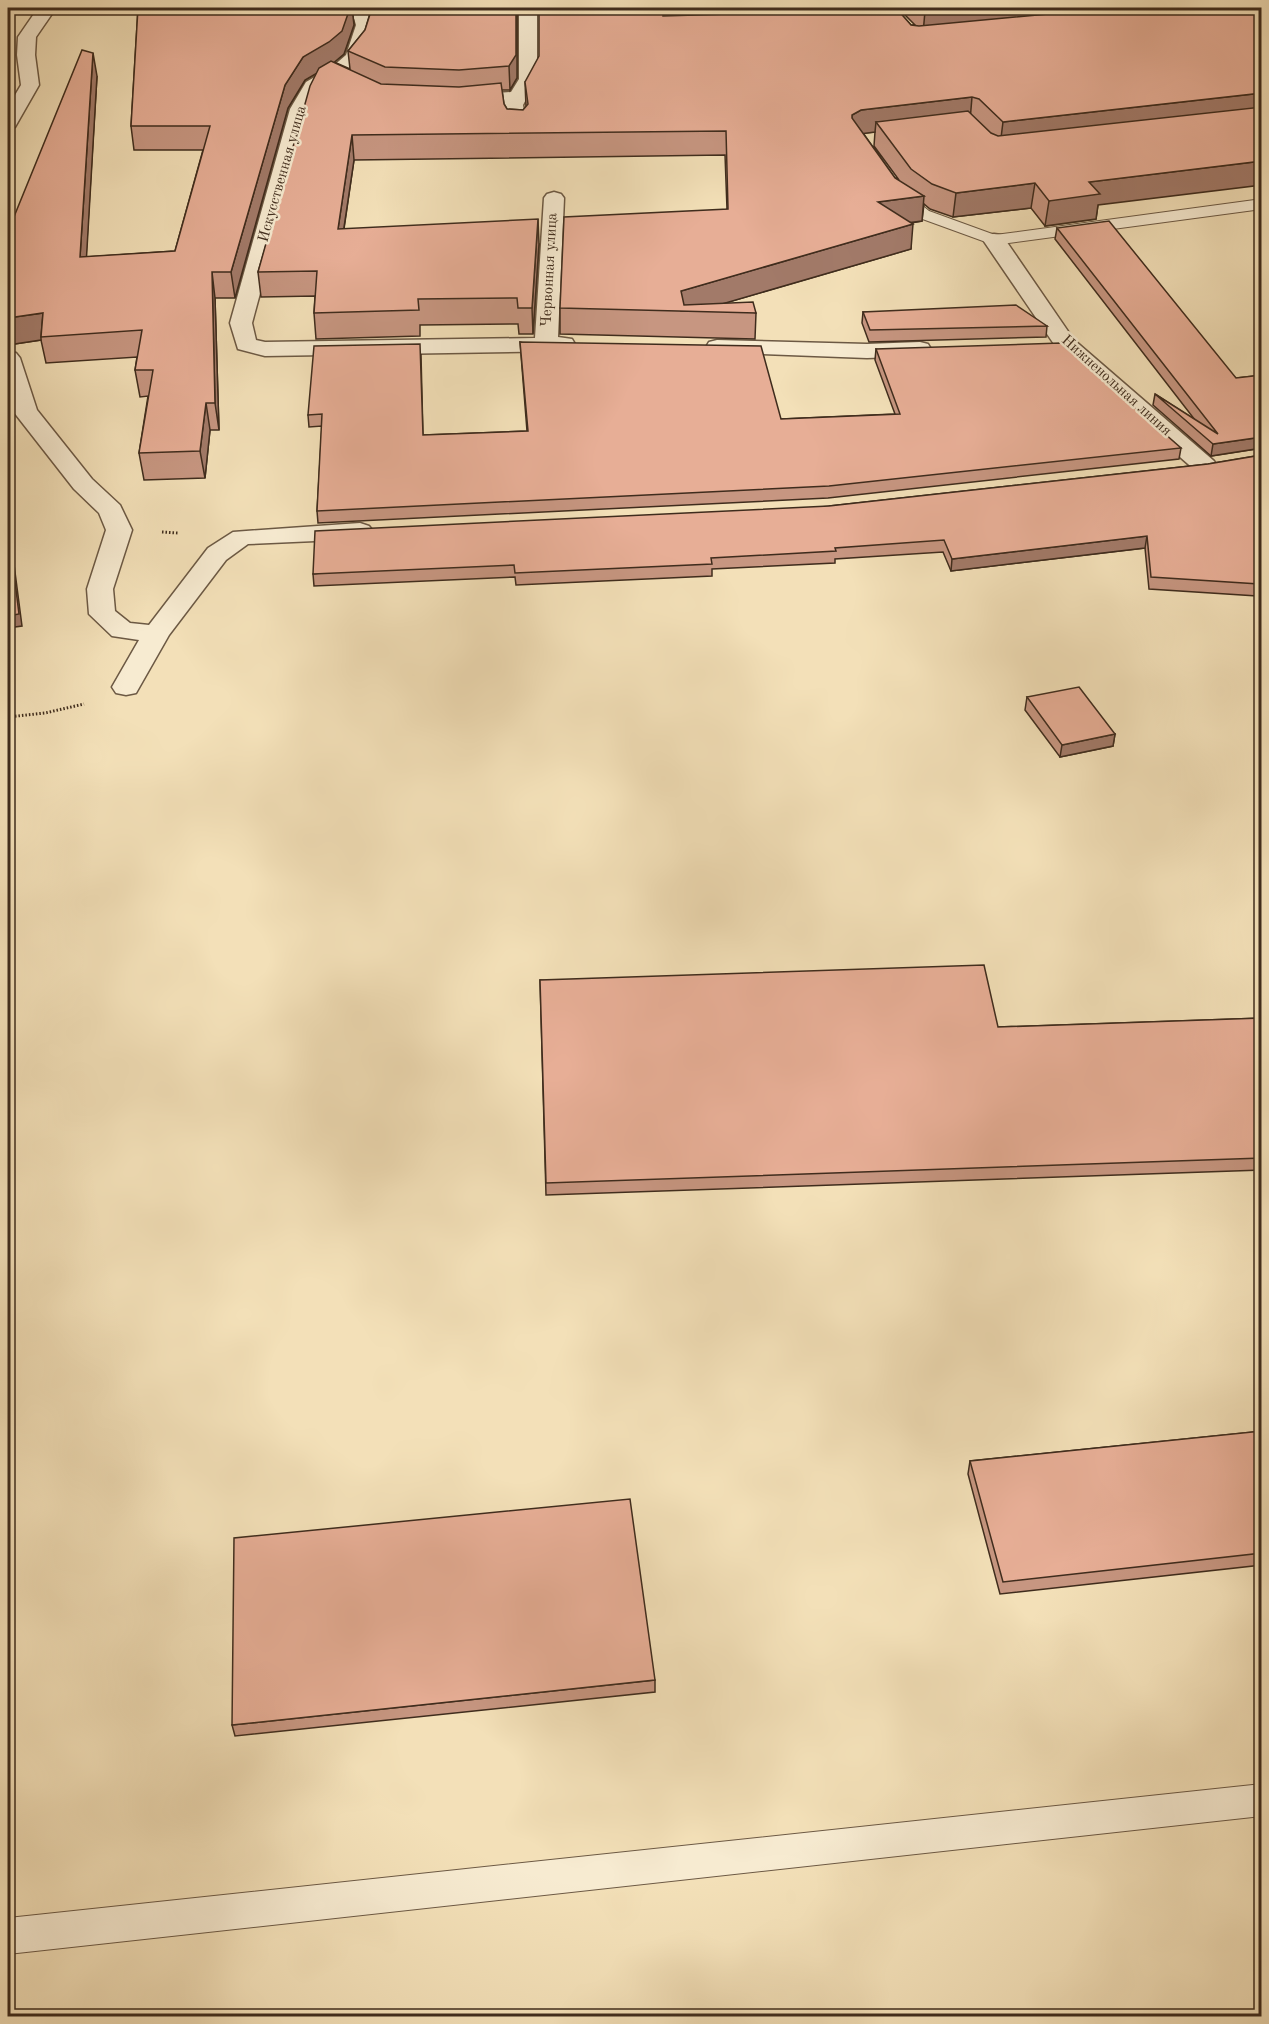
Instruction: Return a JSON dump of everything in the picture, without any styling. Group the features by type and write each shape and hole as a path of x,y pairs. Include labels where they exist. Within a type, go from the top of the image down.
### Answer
{"street":[{"path":"8,123 30,85 26,55 27,37 47,8"},
{"name":"Искусственная улица","path":"360,8 365,24 355,57 313,86 300,109 241,323 246,344 265,349 546,343"},
{"path":"517,128 513,105 528,79 528,8"},
{"path":"332,75 352,84"},
{"path":"438,102 518,97"},
{"name":"Червонная улица","path":"546,343 554,198"},
{"name":"Нижненольная линия","path":"994,240 1066,345 1216,464 1170,470"},
{"path":"546,343 582,344"},
{"path":"1043,345 1066,345"},
{"path":"701,347 867,351 937,349"},
{"path":"8,358 25,411 83,484 111,510 119,530 100,589 102,614 122,630 156,634"},
{"path":"126,687 156,634 217,554 242,537 383,530"}],"lane":[{"path":"786,8 803,28 831,27"},
{"path":"888,180 901,198 923,214 994,240 1262,204"},
{"path":"8,1936 1262,1800"}],"path":[{"path":"8,717 45,713 95,702 126,687"}],"building":[{"path":"138,8 350,8 342,31 329,42 303,57 285,85 231,272 212,272 215,403 206,403 200,451 139,453 153,370 135,370 142,330 41,337 43,313 8,318 9,229 82,50 93,53 80,257 175,251 210,126 131,126"},
{"path":"372,8 516,8 516,55 509,66 459,70 385,67 348,51 365,30"},
{"path":"539,8 663,8 663,16 896,8 911,25 919,26 1113,8 1262,8 1262,93 1003,122 979,99 972,97 861,110 852,115 852,118 895,178 924,196 878,202 913,224 681,291 684,305 753,302 756,313 560,308 564,217 728,209 726,131 352,135 338,229 538,219 532,308 518,308 517,298 418,299 419,310 314,313 317,271 258,272 310,86 319,68 331,61 381,84 459,87 501,83 507,109 523,110 528,104 525,82 539,56"},
{"path":"922,8 960,8 925,11"},
{"path":"1262,107 1262,161 1089,182 1100,194 1049,201 1035,183 956,193 932,184 911,169 876,122 968,111 991,133 998,136"},
{"path":"1109,221 1236,378 1262,375 1262,437 1213,444 1155,394 1218,434 1057,228"},
{"path":"1016,305 1047,326 870,330 863,312"},
{"path":"520,342 761,346 781,419 900,414 876,349 1061,343 1181,448 829,486 317,511 322,414 308,415 314,346 420,344 423,435 528,431"},
{"path":"1262,455 1262,593 1259,584 1151,577 1147,536 952,559 944,540 835,548 836,551 711,558 712,564 515,573 514,565 313,574 315,531 829,506 1208,464"},
{"path":"8,526 19,614 8,616"},
{"path":"1079,687 1115,734 1062,745 1027,697"},
{"path":"984,965 998,1027 1262,1018 1262,1158 546,1183 540,980"},
{"path":"1262,1431 1262,1553 1003,1582 970,1461"},
{"path":"630,1499 655,1680 232,1725 234,1538"}]}
